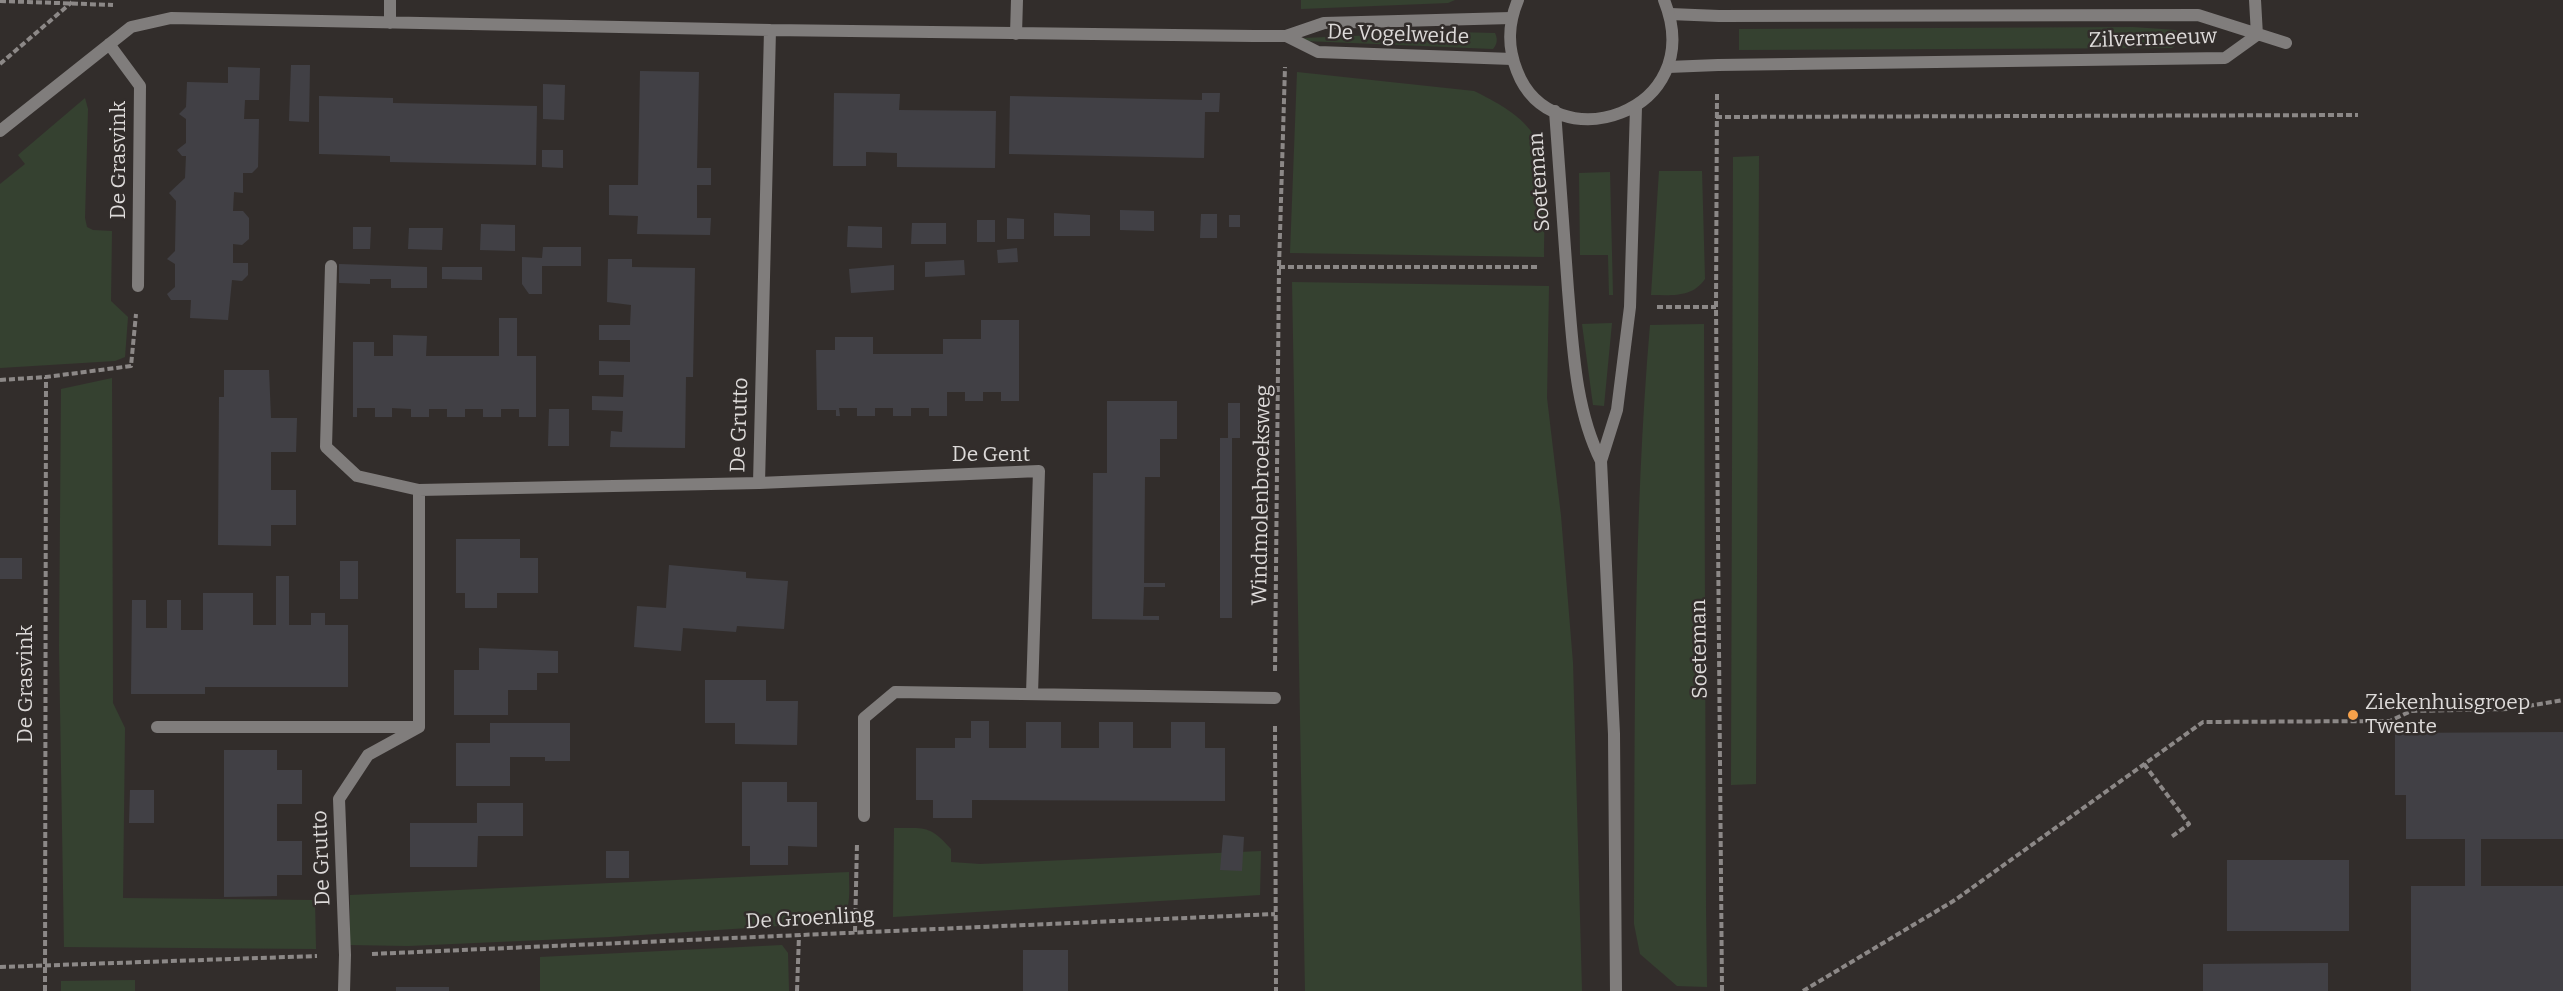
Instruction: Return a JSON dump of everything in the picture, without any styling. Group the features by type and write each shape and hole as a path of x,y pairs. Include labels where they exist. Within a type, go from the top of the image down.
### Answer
{"street":[{"path":"390,0 390,23"},
{"path":"1017,0 1017,34"},
{"path":"1518,0 1511,18 1509,42 1512,59 1520,80 1530,92 1555,111 1574,118 1596,119 1616,116 1636,107 1660,83 1668,68 1673,41 1670,14 1664,0"},
{"path":"2256,0 2257,35 2286,43"},
{"name":"Zilvermeeuw","path":"1670,14 1719,16 2198,15 2257,35"},
{"name":"De Vogelweide","path":"0,131 130,27 171,18 1017,34 1286,36 1324,23 1511,18"},
{"name":"De Grutto","path":"331,266 326,447 357,476 419,490 759,483 770,30"},
{"name":"Zilvermeeuw","path":"1668,68 1718,65 2224,58 2257,35"},
{"name":"De Vogelweide","path":"1286,36 1318,52 1512,59"},
{"name":"De Grasvink","path":"109,44 140,86 138,286"},
{"name":"Soeteman","path":"1616,991 1614,734 1600,461 1617,410 1630,307 1636,107"},
{"name":"Soeteman","path":"1555,111 1581,409 1591,442 1600,461"},
{"name":"De Gent","path":"759,483 1039,471 1032,694"},
{"path":"157,727 419,727 419,490"},
{"path":"864,816 864,718 895,692 1275,698"},
{"name":"De Grutto","path":"344,991 345,955 339,799 368,755 419,727"}],"path":[{"path":"0,1 73,2 115,6"},
{"path":"0,64 73,2"},
{"name":"Windmolenbroeksweg","path":"1276,991 1275,698 1279,267 1286,36"},
{"name":"Soeteman","path":"1718,65 1716,307 1722,991"},
{"path":"1716,117 2358,115"},
{"path":"1279,267 1567,267"},
{"path":"0,380 46,377 131,366 138,286"},
{"path":"1630,307 1716,307"},
{"name":"De Grasvink","path":"45,991 46,377"},
{"path":"1803,991 1955,900 2203,722 2390,721 2411,711 2511,709 2563,700"},
{"path":"2144,764 2189,824 2170,838"},
{"path":"855,932 857,828 864,816"},
{"name":"De Groenling","path":"0,967 345,955 1275,914"},
{"path":"798,991 799,935"}],"green space":[{"path":"1301,0 1455,0 1448,3 1301,9"},
{"path":"2133,27 2176,30 2179,42 2172,48 1739,50 1739,29"},
{"path":"1452,32 1495,33 1497,42 1493,49 1305,41 1303,38"},
{"path":"1297,72 1474,91 1516,116 1535,138 1542,163 1544,257 1290,253"},
{"path":"85,98 88,109 85,218 87,227 93,230 112,231 111,301 128,317 125,357 115,361 0,368 0,184 25,164 18,155"},
{"path":"1759,156 1756,784 1731,785 1733,157"},
{"path":"1659,171 1702,171 1705,279 1694,290 1681,294 1651,295"},
{"path":"1610,172 1613,295 1609,295 1608,255 1580,255 1579,173"},
{"path":"1292,282 1549,286 1547,398 1561,516 1573,663 1582,991 1305,991"},
{"path":"1612,323 1604,406 1593,405 1582,324"},
{"path":"1704,324 1707,987 1677,986 1640,954 1634,924 1635,699 1640,474 1650,325"},
{"path":"112,378 113,703 125,728 123,898 315,900 316,949 64,947 59,647 61,389"},
{"path":"894,828 920,828 932,832 951,849 951,862 980,864 1261,851 1260,895 893,917"},
{"path":"849,872 848,905 840,922 610,937 408,946 350,945 350,895"},
{"path":"782,945 788,953 789,991 540,991 540,957"},
{"path":"135,980 135,991 61,991 61,981"}],"building":[{"path":"291,65 310,65 309,122 289,121"},
{"path":"228,67 260,68 259,100 245,100 244,119 259,119 258,167 252,173 243,173 243,193 234,192 233,211 243,211 249,218 249,239 242,245 233,244 233,263 248,263 248,275 242,281 232,280 228,320 190,318 191,300 171,300 167,294 175,287 175,264 167,259 175,251 176,201 169,193 185,178 186,156 182,156 177,150 186,143 186,119 179,114 186,107 187,82 228,83"},
{"path":"640,71 699,72 697,168 711,168 711,185 697,185 697,218 711,218 710,235 637,234 638,216 609,215 609,185 638,185"},
{"path":"543,84 565,85 564,120 543,119"},
{"path":"834,93 900,94 899,110 996,111 995,168 897,167 897,153 866,152 866,166 833,166"},
{"path":"1202,93 1220,93 1219,112 1205,112 1204,158 1009,154 1010,96 1202,100"},
{"path":"319,96 393,98 393,103 537,106 536,165 390,162 390,156 319,154"},
{"path":"542,150 563,150 563,168 542,167"},
{"path":"1120,210 1154,211 1154,231 1120,230"},
{"path":"1054,213 1090,215 1090,236 1054,236"},
{"path":"1201,214 1217,214 1217,238 1200,238"},
{"path":"1229,215 1240,215 1240,227 1229,227"},
{"path":"1007,218 1024,219 1024,239 1007,239"},
{"path":"977,220 995,220 995,242 977,242"},
{"path":"912,223 946,223 946,244 911,244"},
{"path":"481,224 515,225 515,251 480,250"},
{"path":"848,226 882,227 882,248 847,247"},
{"path":"353,227 371,227 370,249 353,249"},
{"path":"409,228 443,228 442,250 408,249"},
{"path":"543,247 581,247 581,266 542,266 542,294 529,294 522,284 522,257 542,258"},
{"path":"1017,248 1018,262 998,263 997,250"},
{"path":"608,259 632,259 632,267 695,268 693,377 686,377 685,448 610,447 611,431 622,432 623,411 592,410 592,396 623,397 624,375 599,375 599,361 630,362 630,340 599,340 599,325 630,325 631,305 607,302"},
{"path":"964,260 965,275 925,277 925,262"},
{"path":"339,264 427,267 427,288 391,288 391,279 370,279 370,284 339,283"},
{"path":"894,265 894,290 851,293 849,269"},
{"path":"442,267 482,267 482,280 442,279"},
{"path":"499,318 517,318 517,356 536,356 536,417 519,417 519,409 501,409 501,417 483,417 483,409 465,409 465,417 447,417 447,409 429,409 429,417 411,417 411,409 392,408 392,417 375,417 375,408 357,408 357,417 353,417 353,342 374,342 374,356 393,356 393,335 427,336 426,356 499,356"},
{"path":"981,320 1019,320 1019,401 1001,401 1001,392 983,392 983,401 965,401 965,392 947,392 947,416 929,416 929,408 911,408 911,416 893,416 893,408 875,408 875,416 857,416 857,408 839,408 840,416 836,416 836,410 817,410 816,350 835,350 835,337 873,337 873,354 943,354 943,339 981,339"},
{"path":"224,370 269,370 271,418 297,418 296,452 271,452 271,490 296,490 296,525 271,525 271,546 218,545 219,397 224,397"},
{"path":"1107,401 1177,401 1177,439 1160,439 1160,477 1145,477 1144,583 1165,583 1165,587 1144,587 1143,616 1159,616 1159,620 1092,619 1093,473 1107,473"},
{"path":"1228,403 1240,403 1240,438 1232,438 1232,618 1220,618 1220,438 1228,438"},
{"path":"549,409 569,409 569,446 548,446"},
{"path":"456,539 520,539 520,558 538,558 538,593 497,593 497,608 465,608 465,593 456,593"},
{"path":"0,558 22,558 22,579 0,579"},
{"path":"340,561 358,561 358,599 340,599"},
{"path":"669,565 746,572 746,578 788,581 784,629 737,626 736,632 683,628 681,651 634,647 637,606 666,608"},
{"path":"276,576 289,576 289,625 311,625 311,613 325,613 325,625 348,625 348,687 205,687 205,694 131,694 132,600 146,600 146,628 167,628 167,600 181,600 181,630 203,630 203,593 253,593 253,625 276,625"},
{"path":"479,648 558,651 558,673 537,673 537,690 508,690 508,715 454,715 454,670 479,670"},
{"path":"705,680 766,680 766,701 798,701 797,745 735,744 735,723 705,723"},
{"path":"971,721 989,721 989,748 1026,748 1026,722 1061,722 1061,748 1099,748 1099,722 1133,722 1133,748 1171,748 1171,722 1205,722 1205,748 1225,748 1225,801 972,800 972,818 933,818 933,800 916,800 916,748 955,748 955,738 971,738"},
{"path":"490,723 570,723 570,761 545,761 545,757 510,757 510,786 456,786 456,743 490,743"},
{"path":"2563,732 2563,839 2481,839 2481,886 2563,886 2563,991 2411,991 2411,886 2465,886 2465,839 2406,839 2406,795 2395,795 2395,733"},
{"path":"224,750 277,750 277,770 302,770 302,804 277,804 277,841 302,841 302,875 277,875 277,896 224,897"},
{"path":"742,782 787,782 787,802 817,802 817,847 788,846 788,865 750,865 750,846 742,846"},
{"path":"130,790 154,790 154,823 129,823"},
{"path":"477,803 523,803 523,836 478,836 477,867 410,867 410,823 477,823"},
{"path":"1223,835 1244,837 1242,871 1220,870"},
{"path":"606,851 629,851 629,878 606,878"},
{"path":"2227,860 2349,860 2349,931 2227,931"},
{"path":"1023,950 1068,950 1068,991 1023,991"},
{"path":"2328,963 2328,991 2203,991 2203,964"},
{"path":"396,987 449,987 449,991 396,991"}],"place":[{"name":"Ziekenhuisgroep Twente","path":"2353,715"}]}
